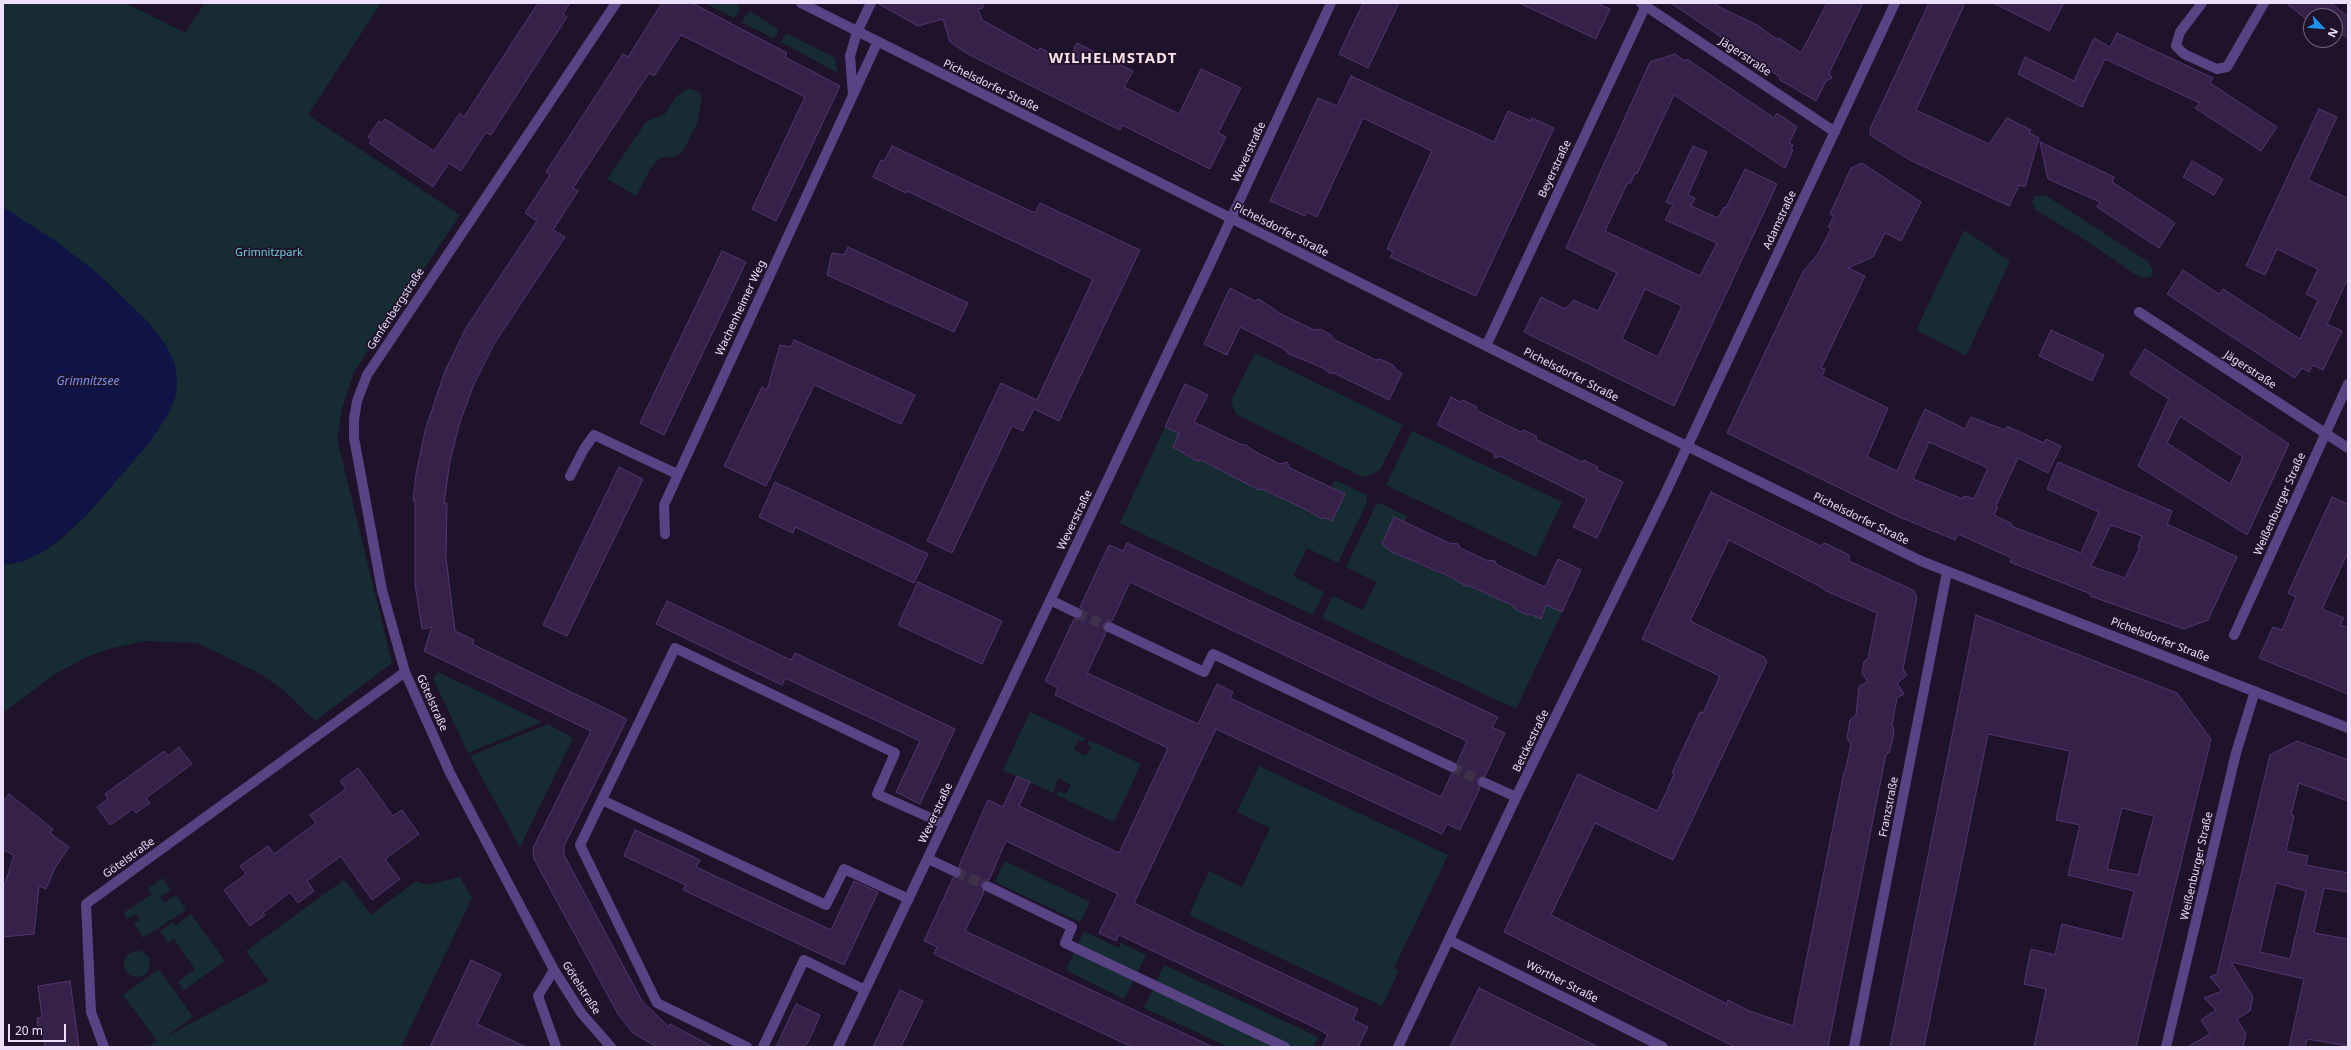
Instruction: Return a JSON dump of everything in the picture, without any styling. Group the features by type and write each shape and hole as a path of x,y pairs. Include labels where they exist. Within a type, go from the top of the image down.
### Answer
{"street":[{"name":"Genfenbergstraße","path":"406,672 386,607 372,539 354,438 354,419 357,401 367,375 616,3"},
{"name":"Pichelsdorfer Straße","path":"801,3 878,43 1232,218 1820,513 1947,572 2348,728"},
{"name":"Wachenheimer Weg","path":"853,94 850,56 857,32 871,3"},
{"name":"Weverstraße","path":"838,1047 1232,218 1331,3"},
{"name":"Adamstraße","path":"1688,447 1895,3"},
{"path":"2202,3 2180,32 2176,46 2184,54 2217,69 2227,67 2264,3"},
{"name":"Jägerstraße","path":"1644,4 1835,132"},
{"name":"Beyerstraße","path":"1486,346 1644,4"},
{"name":"Wachenheimer Weg","path":"665,534 664,505 677,474 878,43"},
{"name":"Jägerstraße","path":"2139,312 2348,448"},
{"name":"Weißenburger Straße","path":"2234,635 2348,384"},
{"path":"570,476 584,449 594,435 677,474"},
{"name":"Betckestraße","path":"1398,1047 1516,798 1688,447"},
{"name":"Franzstraße","path":"1854,1047 1947,572"},
{"path":"1050,600 1077,613"},
{"path":"1109,628 1204,672 1213,654 1452,767"},
{"path":"747,1047 657,1003 580,845 676,648 895,753 877,794 944,824"},
{"name":"Götelstraße","path":"104,1047 91,1012 86,904 406,672 450,773 554,970 582,1014 611,1047"},
{"name":"Weißenburger Straße","path":"2166,1047 2236,753 2255,691"},
{"path":"1483,782 1516,798"},
{"path":"602,800 826,905 844,869 909,899"},
{"path":"928,858 956,872"},
{"path":"986,886 1072,927 1065,943 1285,1047"},
{"name":"Wörther Straße","path":"1449,940 1663,1047"},
{"path":"763,1047 804,960 865,990"},
{"path":"554,970 538,996 556,1047"}],"green space":[{"name":"Grimnitzpark","path":"3,3 125,3 185,33 205,3 381,3 308,115 460,215 354,372 343,405 337,439 392,663 315,721 287,693 261,674 198,643 146,641 109,649 89,656 55,674 3,713 3,565 24,561 46,550 61,539 84,518 149,443 166,345 147,321 96,272 3,207"},
{"path":"705,3 736,3 741,9 734,18"},
{"path":"750,11 778,29 777,35 773,38 741,22"},
{"path":"786,33 835,58 838,73 781,42"},
{"path":"689,88 699,92 702,97 697,123 683,151 675,157 660,158 651,168 636,196 607,179 647,121 665,114 677,96"},
{"path":"2045,195 2147,261 2153,269 2152,276 2144,278 2136,275 2088,242 2036,210 2032,203 2035,196"},
{"path":"1964,230 2010,261 1966,356 1916,330"},
{"path":"1255,353 1403,425 1380,470 1367,477 1361,476 1236,414 1231,401"},
{"path":"1165,427 1179,433 1173,447 1184,452 1185,455 1197,461 1200,460 1259,489 1261,488 1321,518 1323,517 1332,521 1345,494 1331,487 1335,480 1366,495 1367,502 1338,563 1307,548 1293,576 1324,592 1313,615 1120,523"},
{"path":"1412,431 1562,502 1536,557 1386,485"},
{"path":"1380,503 1407,516 1404,522 1394,517 1382,544 1392,552 1514,606 1515,609 1526,615 1529,613 1541,619 1546,605 1562,612 1516,709 1322,618 1333,596 1363,610 1376,582 1346,567 1376,505"},
{"path":"438,672 542,722 468,753 433,678"},
{"path":"1030,712 1085,738 1083,742 1078,740 1074,750 1086,756 1091,746 1087,744 1089,740 1141,764 1114,822 1056,795 1058,791 1066,794 1071,785 1058,778 1053,793 1003,770"},
{"path":"548,724 573,738 520,847 470,756"},
{"path":"1259,766 1448,855 1394,968 1399,971 1382,1006 1189,915 1209,871 1242,887 1270,828 1237,812"},
{"path":"1005,861 1090,902 1080,922 995,882"},
{"path":"460,877 472,898 401,1047 147,1047 157,1041 123,995 159,969 193,1017 164,1038 269,981 246,951 344,880 371,915 416,881 426,885"},
{"path":"163,878 171,890 160,897 164,903 176,895 186,910 143,938 134,923 140,920 136,914 127,919 123,913 152,894 148,888"},
{"path":"191,914 225,961 184,990 178,982 195,969 174,939 168,943 160,931 173,922 175,926"},
{"path":"1084,931 1119,948 1121,943 1146,955 1124,999 1066,970"},
{"path":"137,951 146,955 150,964 146,973 137,977 128,973 124,964 128,955"},
{"path":"1164,965 1318,1037 1313,1047 1229,1047 1144,1008"}],"water":[{"name":"Grimnitzsee","path":"3,207 54,240 96,272 147,321 166,345 175,364 177,381 176,396 168,415 149,443 84,518 46,550 24,561 3,565"}],"building":[{"path":"538,3 570,3 563,14 567,17 491,135 486,132 461,171 449,163 433,187 369,143 372,139 368,137 379,121 382,123 385,119 434,151 460,113 464,117"},
{"path":"662,3 692,3 787,53 785,57 840,86 776,221 752,209 805,97 681,35 654,76 649,73 573,188 578,191 553,230 565,237 494,344 474,384 460,422 450,461 444,503 447,503 446,557 455,631 474,640 472,644 627,719 564,846 564,855 642,1001 669,1027 670,1024 713,1047 657,1047 633,1033 618,1014 534,859 533,848 591,731 424,651 432,627 422,629 415,584 415,500 413,501 416,474 425,431 445,371 466,328 537,221 525,213 550,175 546,172 623,54 628,57"},
{"path":"877,3 983,3 983,8 978,9 982,20 1038,51 1040,48 1068,62 1077,43 1133,71 1124,87 1179,114 1201,69 1241,88 1218,133 1226,137 1210,169 1122,125 1120,130 968,54 950,42 943,19 918,26"},
{"path":"1363,3 1399,3 1368,68 1339,54"},
{"path":"1519,3 1597,3 1610,9 1596,39"},
{"path":"1671,3 1716,3 1717,6 1757,25 1778,40 1779,38 1801,53 1827,3 1863,3 1829,73 1832,78 1826,81 1816,101 1780,80 1780,77"},
{"path":"1929,3 1965,3 1916,110 1989,144 2007,118 2031,130 2029,133 2039,138 2025,187 2019,185 2009,206 1910,160 1870,135 1870,129"},
{"path":"1993,3 2064,3 2049,31"},
{"path":"2286,3 2331,3 2337,8 2303,8 2303,17"},
{"path":"2343,13 2348,17 2348,38 2343,35"},
{"path":"2117,33 2213,78 2210,83 2277,127 2261,151 2195,108 2200,103 2105,59 2082,107 2018,74 2025,57 2074,81 2094,38 2110,47"},
{"path":"1675,54 1685,61 1687,59 1774,118 1777,113 1797,127 1789,143 1793,145 1791,149 1793,150 1785,168 1674,95 1637,174 1635,173 1630,184 1628,182 1605,231 1700,276 1717,243 1665,220 1673,205 1666,202 1693,146 1707,152 1688,195 1695,198 1691,206 1718,218 1724,207 1726,208 1745,169 1777,184 1674,406 1524,332 1541,297 1565,309 1574,300 1598,311 1617,273 1566,248 1650,62","holes":["1645,289 1682,306 1658,357 1622,339"]},
{"path":"1351,76 1494,142 1508,111 1531,121 1532,118 1554,128 1476,296 1390,257 1393,252 1387,249 1432,151 1363,118 1317,217 1307,212 1305,216 1270,201 1318,98 1337,106"},
{"path":"2319,109 2337,117 2308,180 2348,198 2348,278 2327,324 2342,331 2323,370 2313,365 2309,372 2302,368 2295,378 2167,294 2183,270 2219,294 2223,289 2300,339 2318,300 2306,294 2318,269 2277,249 2265,275 2246,266"},
{"path":"2040,142 2114,177 2112,182 2175,223 2159,248 2097,207 2100,202 2048,179"},
{"path":"892,146 1035,213 1040,203 1140,250 1059,421 1034,409 1023,431 1012,426 952,553 927,541 1001,383 1037,400 1093,279 907,191 906,193 873,177 881,160 884,161"},
{"path":"2192,161 2223,179 2214,195 2183,177"},
{"path":"1862,163 1921,202 1901,241 1885,233 1873,257 1848,268 1865,276 1821,368 1825,369 1822,376 1888,408 1867,457 1897,471 1925,409 1965,429 1971,417 2005,430 2007,426 2044,443 2046,439 2061,446 2048,473 2018,458 1996,506 1998,507 1994,515 2012,524 2011,526 2081,553 2099,512 2047,489 2058,462 2172,511 2167,524 2237,557 2208,620 2184,629 2090,596 2091,594 2010,562 2012,558 1958,534 1955,540 1897,516 1727,433 1804,270 1818,254 1831,229 1828,227 1834,216 1830,214 1851,168","holes":["1929,442 1988,468 1974,499 1964,496 1963,499 1913,479","2111,525 2142,536 2138,547 2140,547 2125,578 2091,566"]},
{"path":"848,247 968,303 954,332 827,275 832,253 844,255"},
{"path":"722,251 746,262 664,435 640,423"},
{"path":"1230,288 1255,301 1259,299 1281,314 1314,330 1320,329 1331,335 1333,339 1376,360 1380,359 1393,365 1396,370 1402,373 1389,400 1334,373 1331,374 1323,368 1289,354 1284,349 1240,327 1227,355 1204,344"},
{"path":"2051,330 2104,355 2092,381 2039,356"},
{"path":"794,340 915,395 901,424 814,385 766,486 724,466 762,387 767,390 780,345 791,347"},
{"path":"2145,349 2289,444 2247,535 2138,466 2169,399 2130,374","holes":["2180,416 2243,457 2230,484 2167,443"]},
{"path":"1185,384 1208,395 1194,422 1240,444 1246,445 1254,451 1280,464 1287,462 1290,468 1345,494 1332,521 1323,517 1322,519 1305,509 1262,489 1259,490 1201,460 1197,461 1173,447 1179,433 1165,427"},
{"path":"1451,397 1460,402 1463,400 1477,407 1476,410 1521,432 1524,430 1536,436 1537,440 1582,462 1584,460 1598,467 1597,470 1623,482 1597,538 1573,527 1587,499 1500,456 1495,458 1494,453 1437,425"},
{"path":"619,467 643,479 567,636 543,625"},
{"path":"775,482 928,554 914,583 795,527 793,533 759,517"},
{"path":"1711,492 1821,546 1825,543 1849,555 1849,561 1913,590 1917,597 1903,669 1907,675 1897,683 1904,694 1897,698 1892,725 1894,728 1893,738 1889,753 1886,754 1828,1047 1735,1047 1504,932 1578,774 1657,811 1666,793 1674,774 1672,773 1700,712 1703,713 1720,676 1642,639","holes":["1729,540 1823,588 1824,590 1877,613 1868,659 1864,661 1862,673 1868,682 1859,686 1856,715 1850,720 1847,738 1851,744 1844,772 1793,1026 1747,1010 1728,1000 1727,1004 1551,915 1595,823 1673,860 1767,662 1764,657 1690,621"]},
{"path":"2332,497 2348,504 2348,552 2322,609 2344,618 2340,625 2348,628 2348,694 2259,658 2273,627 2282,630 2296,597 2288,593"},
{"path":"1394,517 1449,543 1458,544 1460,548 1486,560 1495,561 1497,565 1545,587 1558,559 1581,570 1562,612 1546,605 1541,619 1530,614 1527,615 1515,609 1514,606 1392,552 1382,544"},
{"path":"1127,543 1498,717 1492,727 1505,733 1485,776 1477,779 1477,783 1480,788 1460,830 1447,824 1442,834 1216,729 1134,903 1358,1009 1353,1020 1368,1027 1358,1047 1322,1047 1328,1035 1318,1029 1119,935 1116,941 1099,933 1118,894 1006,841 989,880 984,880 981,884 984,892 965,931 1213,1047 1132,1047 934,954 937,947 924,941 953,878 962,875 962,871 959,866 988,800 1003,807 1017,776 1030,782 1019,806 1119,853 1168,748 1055,695 1058,688 1045,681 1074,619 1080,619 1083,615 1083,610 1080,607 1109,545 1123,551","holes":["1130,582 1467,741 1457,763 1458,770 1452,773 1441,797 1230,698 1233,692 1217,684 1198,724 1087,673 1106,633 1103,625 1106,621 1112,621"]},
{"path":"918,582 1002,621 982,664 898,625"},
{"path":"667,601 791,660 795,653 955,729 920,804 896,792 920,741 785,678 782,685 656,624"},
{"path":"1976,615 2177,693 2211,739 2136,1047 2034,1047 2046,989 2024,984 2031,949 2055,955 2062,924 2122,939 2134,891 2068,875 2080,825 2056,820 2070,751 1988,734 1924,1047 1890,1047","holes":["2122,808 2154,816 2138,875 2107,869"]},
{"path":"2297,741 2348,760 2348,801 2299,783 2291,815 2294,816 2286,851 2308,856 2306,865 2348,873 2348,892 2324,888 2314,933 2348,939 2348,1046 2307,1039 2305,1047 2289,1047 2304,979 2231,962 2253,997 2250,1011 2237,1019 2246,1034 2243,1047 2187,1047 2210,1034 2201,1020 2216,1010 2204,998 2222,991 2210,977 2217,974 2270,755","holes":["2276,883 2306,891 2290,959 2260,952"]},
{"path":"179,747 192,764 146,798 150,803 136,813 133,809 110,825 97,807 108,799 105,794 164,751 168,756"},
{"path":"358,768 393,816 402,810 419,834 385,859 400,879 372,900 341,856 307,881 314,891 298,903 290,892 263,913 265,915 250,926 224,890 246,874 240,866 268,846 274,854 316,823 310,815 346,789 340,781"},
{"path":"9,794 53,829 50,833 69,847 55,868 46,889 39,886 34,934 3,937 3,890 14,855 3,850 3,802"},
{"path":"635,830 700,860 696,867 831,930 854,881 878,892 844,965 683,890 686,885 624,856"},
{"path":"471,960 501,974 477,1024 526,1047 430,1047"},
{"path":"70,981 79,1047 45,1047 43,1034 39,1034 37,1018 42,1017 38,986"},
{"path":"1479,988 1598,1047 1450,1047"},
{"path":"900,990 923,1001 901,1047 873,1047"},
{"path":"796,1004 820,1015 813,1032 805,1047 776,1047"}],"tunnel":[{"path":"1077,613 1109,627"},
{"path":"1452,767 1483,782"},
{"path":"956,872 987,886"}],"district":[{"name":"WILHELMSTADT","path":"1113,59"}]}
